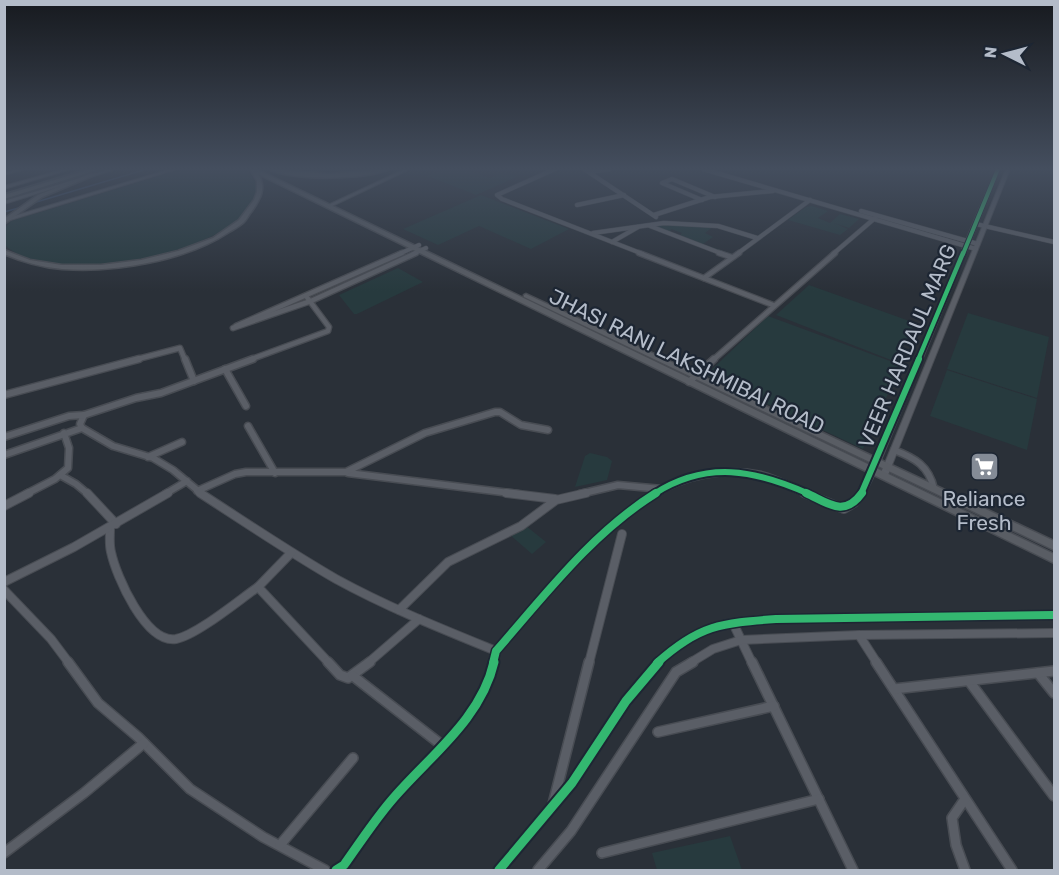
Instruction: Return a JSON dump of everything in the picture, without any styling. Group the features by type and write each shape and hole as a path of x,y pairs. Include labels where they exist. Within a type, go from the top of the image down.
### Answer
{"main road":[{"path":"5,220 19,210"},
{"path":"4,252 17,260 50,268 92,268 147,261 193,248 227,232 251,210"},
{"name":"JHASI RANI LAKSHMIBAI ROAD","path":"341,210 874,466 934,489 1054,546"},
{"name":"JHASI RANI LAKSHMIBAI ROAD","path":"886,471 1054,559"}],"street":[{"path":"15,213 25,210"},
{"path":"5,220 39,210"},
{"path":"530,210 773,305"},
{"path":"646,210 664,223"},
{"path":"654,215 671,210"},
{"path":"704,278 796,210"},
{"path":"848,210 876,217"},
{"path":"851,210 977,246"},
{"name":"VEER HARDAUL MARG","path":"874,466 982,210"},
{"name":"VEER HARDAUL MARG","path":"886,471 992,210"},
{"path":"692,380 773,305 876,217"},
{"path":"977,222 1054,240"},
{"path":"590,233 664,223 718,226 757,238"},
{"path":"647,224 731,257"},
{"path":"612,242 641,225"},
{"path":"309,298 243,321 233,328 247,325 309,298 420,248"},
{"path":"4,437 136,398 162,393 328,331 329,327 309,298"},
{"path":"4,395 180,348 194,381"},
{"path":"225,369 246,406"},
{"path":"346,472 425,433 495,411 521,425 548,430"},
{"path":"84,415 80,424 82,428 112,446 147,457 172,470 197,491 291,553 399,610 496,651"},
{"path":"248,426 275,473"},
{"path":"4,455 82,428"},
{"path":"4,506 60,475 68,468 69,448 64,434"},
{"path":"147,457 182,442"},
{"path":"894,450 910,456 926,467 932,474 934,489"},
{"path":"336,870 344,865 390,802 443,746 478,701 490,679 496,651 583,553 621,517 662,489 703,474 747,473 782,482 844,509 853,505 859,497 874,466"},
{"path":"197,491 235,474 346,472 554,500 618,485 662,489"},
{"path":"60,475 74,480 83,488 113,526 112,555 140,618 164,638 174,639 187,634 258,587 291,553"},
{"path":"4,582 63,555 187,481"},
{"path":"399,610 448,562 521,526 554,500"},
{"path":"552,807 622,534"},
{"path":"258,587 340,675 348,678 418,619"},
{"path":"4,590 51,639 98,703 144,743 190,789 263,837 325,870"},
{"path":"499,870 573,783 640,681 673,650 697,632 733,623 776,619 1054,615"},
{"path":"733,623 853,870"},
{"path":"538,870 572,831 676,672 713,649 741,640 859,635 1054,633"},
{"path":"859,635 1012,870"},
{"path":"894,689 1054,671"},
{"path":"1038,673 1054,693"},
{"path":"353,676 443,746"},
{"path":"969,681 1054,796"},
{"path":"658,732 774,706"},
{"path":"4,853 84,793 144,743"},
{"path":"280,845 353,758"},
{"path":"602,853 819,799"},
{"path":"965,799 952,818 956,845 965,870"}],"green space":[{"path":"48,210 246,210 243,216 212,236 170,252 122,262 75,265 34,260 5,245 4,229 11,221"},
{"path":"447,210 519,210 569,229 531,249 479,226 438,245 403,229"},
{"path":"802,210 828,211 818,218 830,223 840,214 859,219 849,228 834,223 848,229 840,235 788,220"},
{"path":"649,225 714,226 705,233 713,237 703,244 732,254 730,256 679,236 682,233 671,229 670,232"},
{"path":"398,268 423,282 357,314 354,314 339,295"},
{"path":"809,285 915,323 896,362 776,315"},
{"path":"968,313 1049,337 1037,398 947,369"},
{"path":"768,316 901,365 863,449 706,375"},
{"path":"947,370 1037,399 1027,450 930,416"},
{"path":"590,453 607,457 612,461 607,480 575,487 585,456"},
{"path":"526,526 546,542 532,554 509,534"},
{"path":"730,836 742,870 657,870 652,853"}],"waterway":[{"path":"4,212 12,210"}],"cycle path":[{"path":"336,870 344,865 390,802 453,735 478,701 490,679 496,651 583,553 635,506 678,482 703,474 723,472 761,475 837,507 845,507 857,499 870,476 981,210"},
{"path":"499,870 572,783 641,682 657,663 696,633 725,624 776,619 1054,615"}],"place":[{"name":"Reliance Fresh","path":"984,467"}]}
